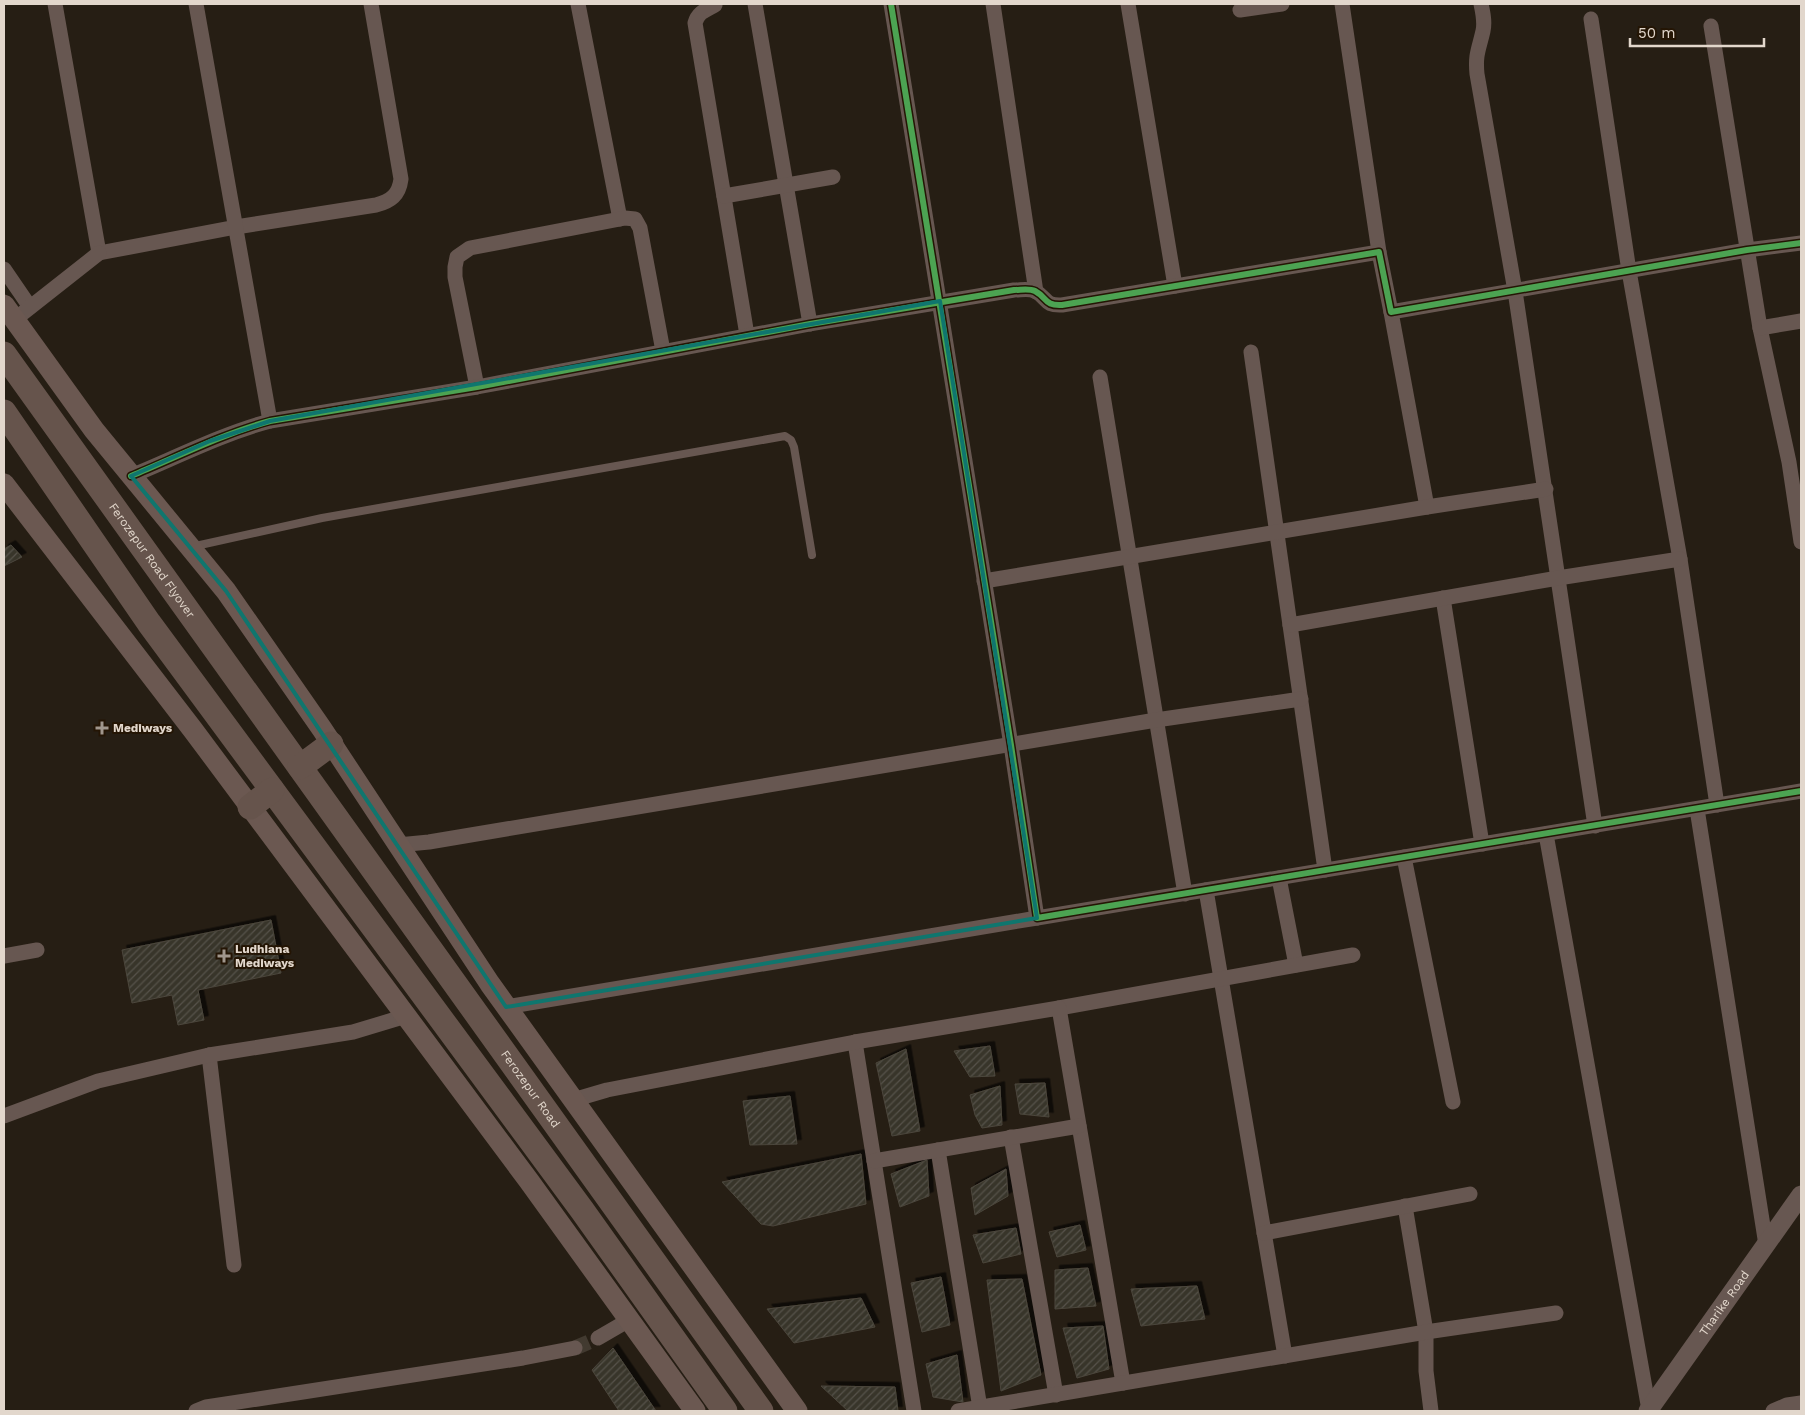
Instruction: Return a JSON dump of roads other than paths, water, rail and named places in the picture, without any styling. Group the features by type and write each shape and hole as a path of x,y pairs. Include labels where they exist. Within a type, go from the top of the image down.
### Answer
{"highway":[{"name":"Ferozepur Road Flyover","path":"5,356 300,767"},
{"path":"4,412 149,623 582,1210 725,1411"},
{"path":"300,767 331,744"},
{"name":"Ferozepur Road","path":"300,767 761,1411"},
{"path":"250,807 272,790"}],"main road":[{"path":"9,312 94,430 226,592 331,744 506,1007 797,1411"},
{"path":"5,487 250,807 529,1181 695,1411"}],"street":[{"path":"56,4 99,253"},
{"path":"196,4 270,421"},
{"path":"9,312 30,307 99,253 236,227 376,205 392,198 400,188 401,180 370,4"},
{"path":"578,4 620,219"},
{"path":"718,4 702,11 695,23 747,335"},
{"path":"755,4 810,324"},
{"path":"891,4 1011,745 1037,918"},
{"path":"993,4 1036,292"},
{"path":"1128,4 1175,286"},
{"path":"1240,10 1282,4"},
{"path":"1342,4 1379,252 1427,506"},
{"path":"1481,4 1484,21 1483,31 1476,52 1476,68 1515,291 1595,826"},
{"path":"1591,19 1628,271 1680,559 1717,805"},
{"path":"1712,26 1760,328 1795,461 1801,542"},
{"path":"724,196 833,178"},
{"path":"477,386 455,277 457,257 470,248 625,218 635,219 640,228 663,351"},
{"path":"1391,312 1747,250 1801,243"},
{"path":"131,476 210,441 244,428 270,421 477,386 747,335 1014,290 1026,289 1036,292 1053,306 1379,252"},
{"path":"4,269 30,307"},
{"path":"1760,328 1801,321"},
{"path":"1251,352 1325,870"},
{"path":"1100,377 1185,894"},
{"path":"984,581 1427,506 1546,489"},
{"path":"1290,625 1558,578 1680,559"},
{"path":"1443,598 1482,844"},
{"path":"398,845 429,842 1156,720 1300,699"},
{"path":"506,1007 1801,791"},
{"path":"1697,809 1766,1245"},
{"path":"1546,834 1648,1411"},
{"path":"1404,857 1453,1102"},
{"path":"1280,878 1296,965"},
{"path":"1206,890 1285,1356"},
{"path":"4,956 37,950"},
{"path":"573,1100 607,1090 855,1042 1059,1008 1354,955"},
{"path":"1059,1008 1122,1383"},
{"path":"4,1116 98,1081 209,1055 353,1032 406,1016"},
{"path":"855,1042 914,1411"},
{"path":"209,1055 234,1265"},
{"path":"874,1161 1079,1126"},
{"path":"1011,1137 1056,1394"},
{"path":"938,1150 980,1408"},
{"path":"1264,1233 1470,1194"},
{"name":"Tharike Road","path":"1648,1411 1801,1195"},
{"path":"1405,1206 1426,1332 1426,1371 1431,1411"},
{"path":"958,1411 1426,1332 1556,1313"},
{"path":"598,1338 629,1320"},
{"path":"196,1411 206,1407 523,1358 575,1348"},
{"path":"1773,1411 1787,1405 1801,1403"}],"lane":[{"path":"190,547 322,518 785,436 791,440 794,446 812,555"}],"tunnel":[{"path":"575,1348 598,1338"}],"place":[{"name":"Mediways","path":"102,728"},
{"name":"Ludhiana Mediways","path":"224,956"}]}
